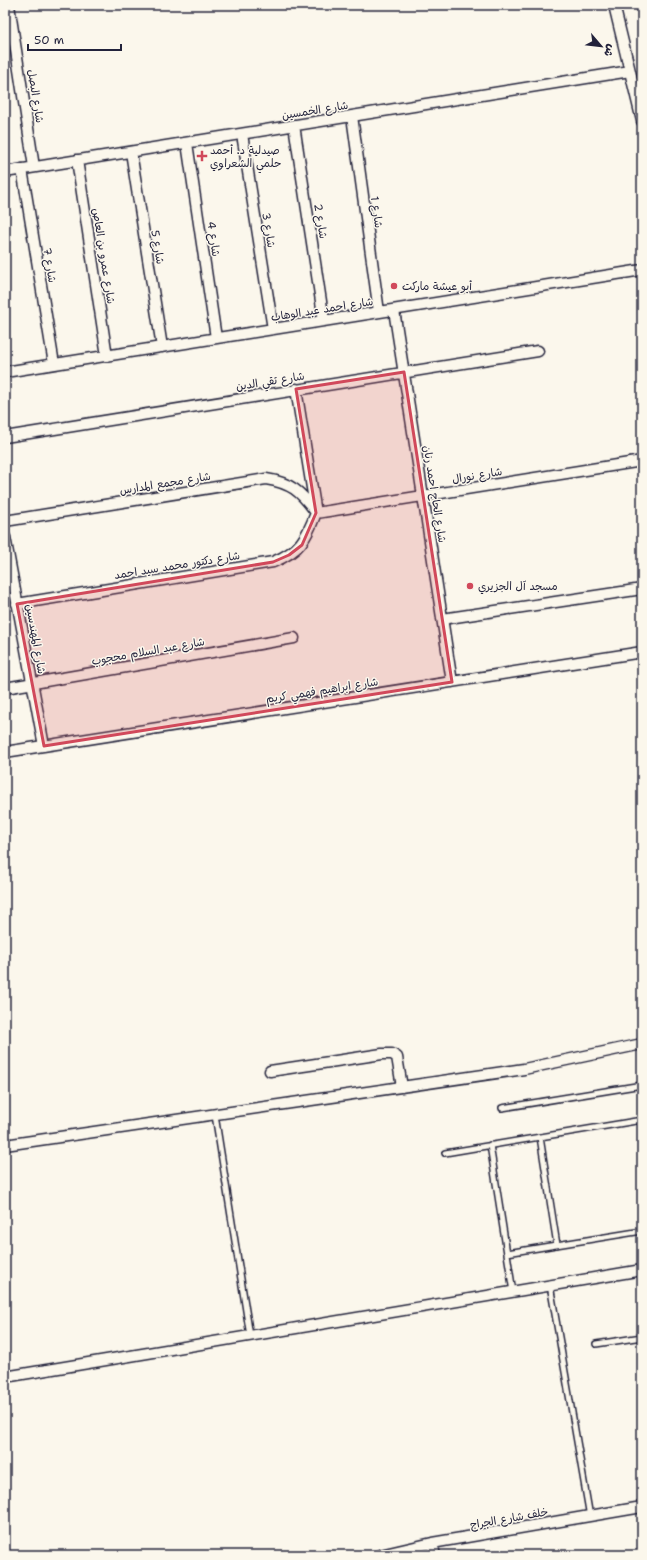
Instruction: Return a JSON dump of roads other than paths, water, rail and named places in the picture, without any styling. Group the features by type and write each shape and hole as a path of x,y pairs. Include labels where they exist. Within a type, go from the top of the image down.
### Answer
{"street":[{"name":"شارع البصل","path":"9,5 34,167"},
{"path":"614,5 642,121"},
{"name":"شارع الخمسين","path":"5,172 630,71"},
{"name":"شارع 1","path":"352,116 379,312"},
{"name":"شارع 2","path":"294,125 324,321"},
{"name":"شارع 3","path":"242,134 273,329"},
{"name":"شارع 4","path":"187,143 216,338"},
{"name":"شارع 5","path":"130,152 162,347"},
{"name":"شارع عمرو بن العاص","path":"77,160 107,356"},
{"name":"شارع 7","path":"22,169 54,364"},
{"name":"شارع احمد عبد الوهاب","path":"5,372 642,270"},
{"name":"شارع الحاج احمد رنان","path":"394,310 452,682"},
{"name":"شارع تقي الدين","path":"5,437 538,351"},
{"path":"296,389 316,513"},
{"name":"شارع نورال","path":"316,513 642,461"},
{"name":"شارع مجمع المدارس","path":"5,521 266,479 281,481 295,488 316,513"},
{"name":"شارع دكتور محمد سيد احمد","path":"18,604 273,562 289,556 302,544 310,530 316,513"},
{"name":"شارع المهندسين","path":"5,537 7,563 18,604 44,746"},
{"path":"442,620 642,589"},
{"name":"شارع عبد السلام محجوب","path":"5,688 294,638"},
{"name":"شارع ابراهيم فهمي كريم","path":"5,752 642,652"},
{"path":"5,1145 524,1069 642,1044"},
{"path":"270,1071 382,1054 392,1054 397,1057 402,1087"},
{"path":"5,1377 642,1270"},
{"name":"خلف شارع الجراج","path":"380,1555 416,1548 432,1543 642,1508"},
{"path":"432,1543 435,1555"}],"lane":[{"path":"502,1108 642,1085"},
{"path":"215,1115 250,1336"},
{"path":"445,1152 642,1120"},
{"path":"540,1137 557,1245"},
{"path":"490,1145 513,1292"},
{"path":"507,1254 642,1231"},
{"path":"550,1286 590,1516"},
{"path":"596,1344 642,1337"}],"place":[{"name":"صيدلية د. أحمد حلمي الشعراوي","path":"202,156"},
{"name":"أبو عيشة ماركت","path":"394,286"},
{"name":"مسجد آل الجزيري","path":"470,586"}]}
